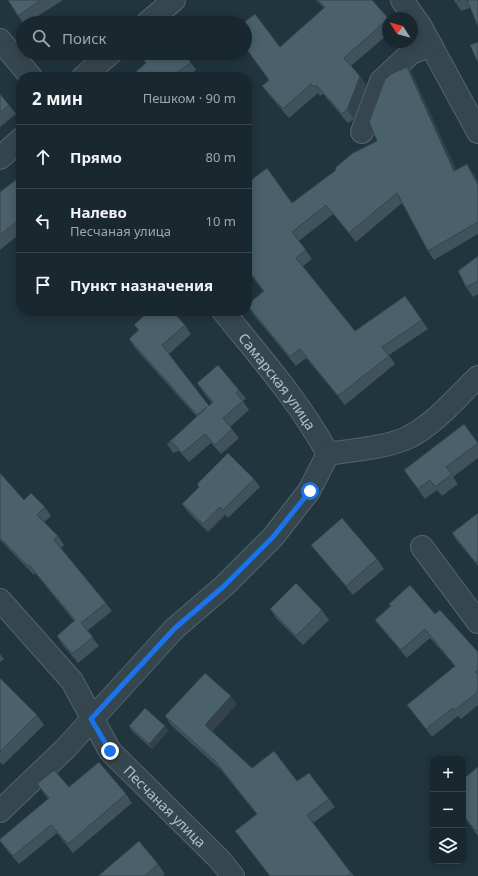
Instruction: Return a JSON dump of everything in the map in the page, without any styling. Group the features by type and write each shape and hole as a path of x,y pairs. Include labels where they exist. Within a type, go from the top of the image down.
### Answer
{"street":[{"path":"155,16 174,0"},
{"path":"402,0 421,26 478,132"},
{"path":"0,40 16,59"},
{"path":"362,132 381,81 411,53 431,44"},
{"path":"17,60 27,72"},
{"path":"89,72 103,60"},
{"path":"0,158 16,144"},
{"name":"Самарская улица","path":"227,316 275,374 318,435 328,454"},
{"path":"0,812 64,749 174,629 224,586 273,537 310,491 328,454 376,446 408,437 431,423 478,377"},
{"path":"422,547 478,622"},
{"name":"Песчаная улица","path":"0,600 72,681 91,719 110,751 220,860 233,876"}],"building":[{"path":"8,0 41,0 18,16"},
{"path":"318,0 372,0 383,12 382,24 344,58 360,76 347,110 342,114 316,85 314,87 311,84 283,109 262,86 269,80 252,57 252,16 255,14 280,47 325,7"},
{"path":"454,0 461,0 455,3"},
{"path":"467,0 478,0 478,27"},
{"path":"478,42 478,63 470,45"},
{"path":"189,60 191,63 178,72 136,72 146,63 144,61"},
{"path":"407,67 454,171 467,164 478,185 478,222 428,251 397,193 349,233 326,205 292,232 306,250 296,258 355,331 405,296 422,320 382,347 389,356 338,396 300,349 290,357 252,311 252,301 264,291 252,275 252,179 267,168 292,203 336,170 335,168 353,153 377,141 369,122 385,79 391,74"},
{"path":"0,94 9,105 0,113"},
{"path":"16,180 16,222 0,235 0,192"},
{"path":"478,256 478,281 466,287 458,271"},
{"path":"144,316 177,316 185,325 162,345 209,406 213,402 197,383 218,365 239,390 236,393 243,401 223,418 232,429 215,445 205,434 182,453 172,442 167,444 207,407 197,415 129,339 139,330 134,325"},
{"path":"464,424 478,443 446,467 452,474 435,487 430,480 418,489 404,470"},
{"path":"228,453 254,479 223,510 220,507 203,524 182,504 199,487 197,484"},
{"path":"0,473 24,500 31,493 45,507 37,515 58,536 54,540 106,603 81,623 93,637 72,654 57,636 75,620 29,565 28,566 0,538"},
{"path":"478,513 478,562 476,563 452,533"},
{"path":"342,518 377,559 346,586 311,545"},
{"path":"296,583 322,610 296,636 270,609"},
{"path":"410,585 435,614 440,610 478,652 478,669 475,672 478,675 478,692 455,710 453,708 426,729 407,705 455,666 425,629 401,650 375,620 391,606 389,604"},
{"path":"205,673 231,696 205,725 252,768 274,751 297,781 309,773 329,799 307,815 351,873 347,876 270,876 235,831 257,814 215,761 165,716"},
{"path":"0,678 37,715 0,752"},
{"path":"145,708 165,726 149,744 129,726"},
{"path":"99,762 126,794 68,844 51,825 13,856 0,841 0,839 49,798 37,784 54,770 69,787"},
{"path":"478,767 478,830 476,831 466,819 466,777"},
{"path":"139,841 158,864 145,876 98,876"}],"route":[{"path":"110,751 91,719 174,629 224,586 273,537 310,491"}]}
